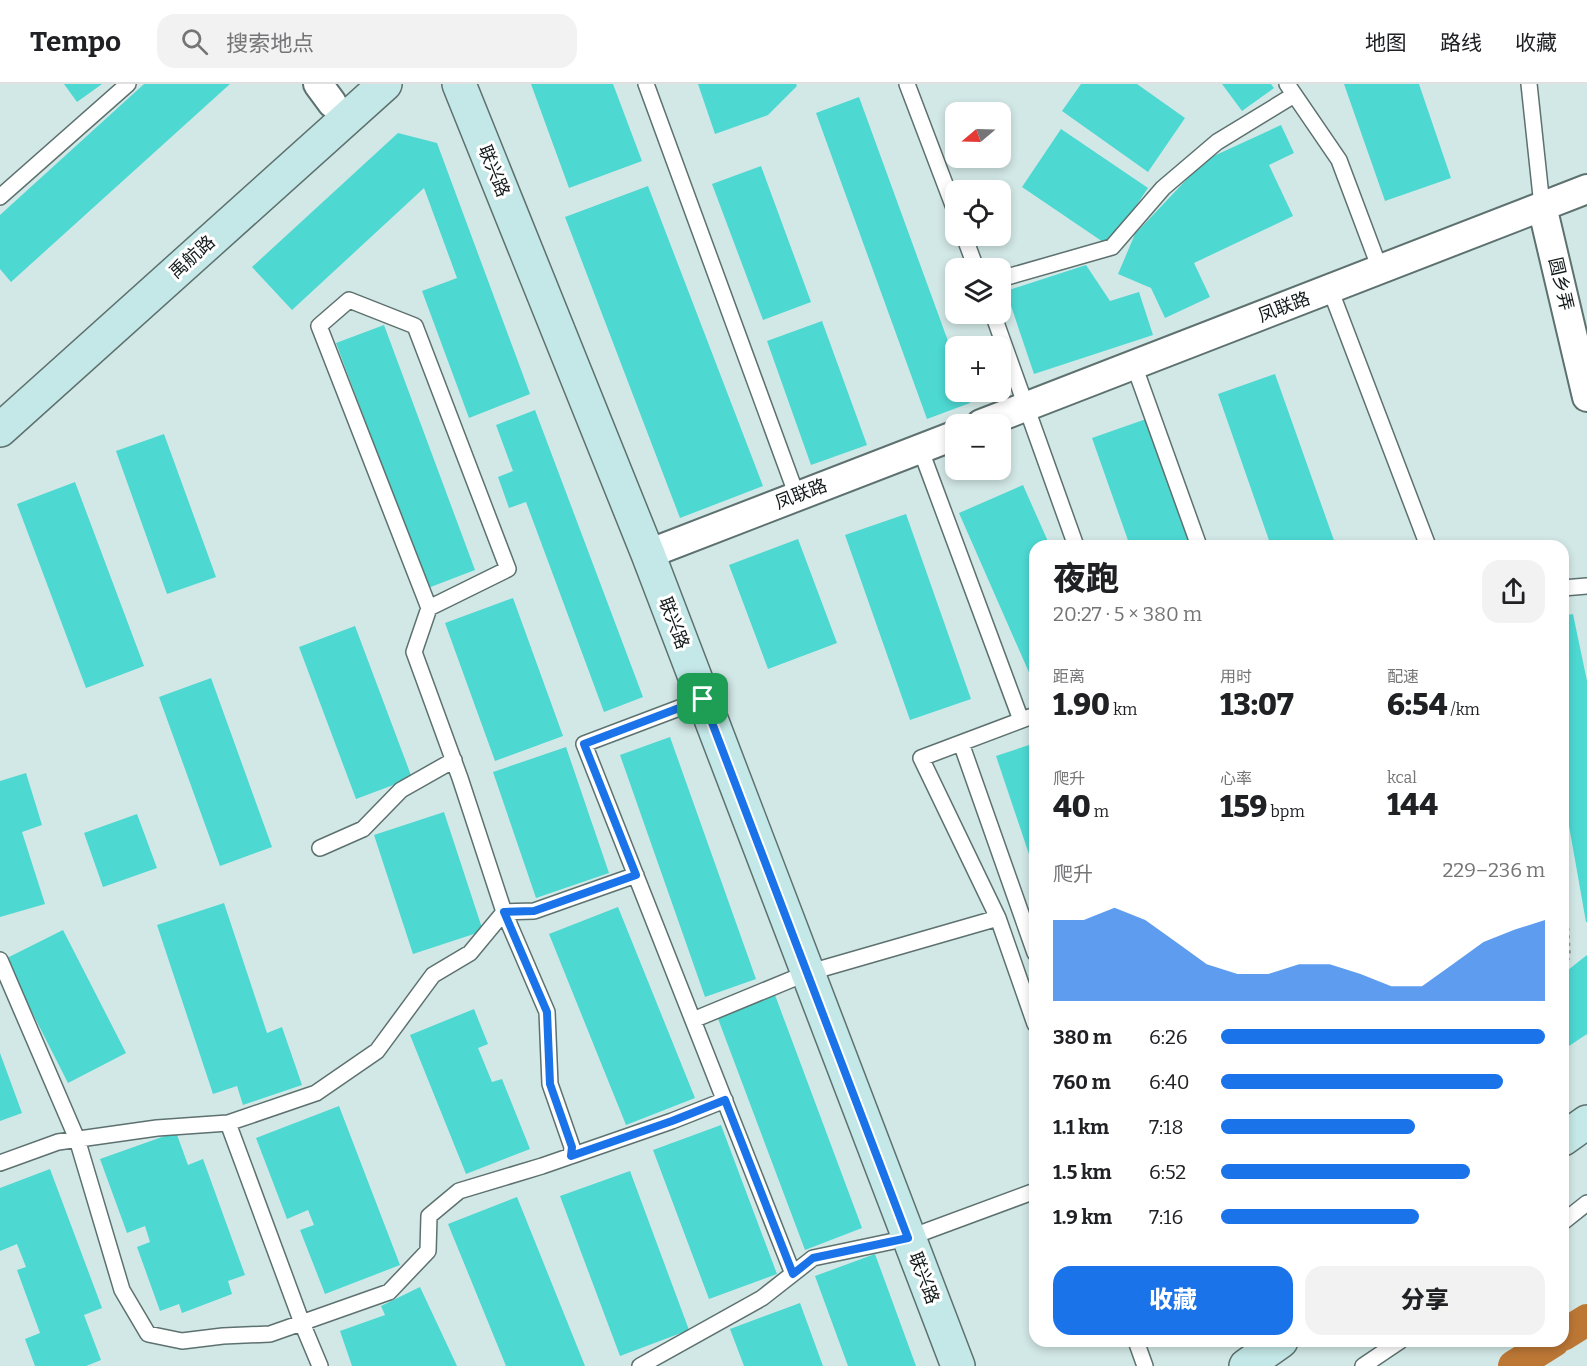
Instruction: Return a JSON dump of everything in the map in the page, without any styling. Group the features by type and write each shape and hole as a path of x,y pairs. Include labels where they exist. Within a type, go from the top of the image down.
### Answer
{"street":[{"name":"禹航路","path":"0,430 385,84"},
{"name":"联兴路","path":"459,84 648,554 958,1366"},
{"name":"禹航路","path":"0,400 334,90"},
{"name":"凤联路","path":"1007,414 1587,189"},
{"name":"圆乡弄","path":"1542,206 1587,397"},
{"name":"凤联路","path":"648,554 945,439"},
{"path":"1569,1135 1587,1122"},
{"path":"1246,1366 1273,1347"}],"lane":[{"path":"0,198 128,84"},
{"path":"646,84 797,496"},
{"path":"907,84 945,184"},
{"path":"1528,84 1542,206"},
{"path":"1011,276 1112,247 1163,188 1217,142 1291,89 1339,160 1380,269"},
{"path":"1330,289 1426,540"},
{"path":"429,608 508,569 415,326 349,300 318,326 429,608 414,652 454,760 504,912 547,1012 550,1084 572,1147 571,1156"},
{"path":"997,324 1074,540"},
{"path":"1134,365 1197,540"},
{"path":"920,448 1028,717 921,758 998,918 1029,1007"},
{"path":"1569,588 1587,586"},
{"path":"703,699 584,744 793,1274"},
{"path":"961,743 1029,936"},
{"path":"320,848 363,829 401,790 454,760"},
{"path":"0,1162 58,1142 157,1128 228,1123 316,1093 377,1051 433,975 470,953 504,912 534,911 636,875"},
{"path":"693,1020 807,973 998,918"},
{"path":"0,960 77,1139 122,1290 148,1334 182,1341 270,1334 389,1292 428,1251 429,1216 459,1191 571,1156 725,1100"},
{"path":"228,1123 320,1366"},
{"path":"640,1366 762,1298 813,1258 908,1238 1029,1193"},
{"path":"1569,1217 1587,1203"},
{"path":"1138,1347 1145,1366"},
{"path":"1363,1366 1391,1347"}],"building":[{"path":"64,84 102,84 77,102"},
{"path":"144,84 230,84 11,282 0,269 0,215"},
{"path":"531,84 613,84 642,161 569,188"},
{"path":"698,84 796,84 797,86 768,115 715,134"},
{"path":"1081,84 1137,84 1185,118 1148,172 1062,111"},
{"path":"1222,84 1271,84 1274,88 1242,111"},
{"path":"1344,84 1419,84 1451,178 1385,201"},
{"path":"859,97 946,336 945,402 970,403 927,419 816,113"},
{"path":"1281,125 1294,153 1269,165 1293,216 1194,263 1210,297 1165,318 1151,288 1118,274 1135,234 1205,160"},
{"path":"1061,129 1148,188 1109,246 1022,187"},
{"path":"398,133 437,143 530,394 469,418 422,291 457,278 424,188 292,310 252,267"},
{"path":"761,166 811,302 763,320 712,184"},
{"path":"648,186 763,486 680,518 565,217"},
{"path":"1086,265 1110,301 1139,292 1153,335 1034,374 1011,306 1011,289"},
{"path":"822,321 867,445 811,465 767,341"},
{"path":"384,325 475,570 428,588 336,343"},
{"path":"1275,374 1334,540 1269,540 1218,394"},
{"path":"535,410 643,697 604,712 526,502 509,508 498,477 513,471 496,425"},
{"path":"1149,418 1192,540 1128,540 1092,438"},
{"path":"164,434 216,577 167,594 116,451"},
{"path":"75,482 144,666 86,688 17,504"},
{"path":"1023,485 1047,540 1029,540 1029,672 959,513"},
{"path":"906,514 971,699 910,720 845,535"},
{"path":"798,539 837,643 768,669 729,565"},
{"path":"513,598 563,736 495,761 445,623"},
{"path":"1573,614 1587,681 1587,922 1569,826 1569,615"},
{"path":"355,626 412,778 356,799 299,647"},
{"path":"211,678 272,847 220,866 159,697"},
{"path":"670,737 756,979 705,997 620,755"},
{"path":"1029,745 1029,854 996,756"},
{"path":"566,747 609,873 536,898 493,772"},
{"path":"26,773 42,825 22,832 45,904 0,917 0,781"},
{"path":"444,812 483,931 413,954 374,835"},
{"path":"137,814 157,868 103,887 84,833"},
{"path":"224,903 267,1033 282,1027 302,1085 243,1105 237,1086 213,1094 157,925"},
{"path":"618,907 695,1098 626,1125 549,934"},
{"path":"63,930 126,1053 68,1083 5,959"},
{"path":"1587,955 1587,1034 1569,1046 1569,969"},
{"path":"775,995 862,1228 805,1250 717,1016"},
{"path":"474,1009 488,1044 478,1048 492,1082 502,1079 530,1149 466,1174 410,1035"},
{"path":"0,1053 22,1113 0,1121"},
{"path":"339,1106 400,1265 325,1294 300,1230 314,1225 308,1210 287,1219 256,1138"},
{"path":"721,1125 777,1274 709,1299 653,1150"},
{"path":"176,1132 188,1165 203,1159 245,1275 228,1281 232,1294 182,1313 179,1304 160,1311 137,1247 150,1242 145,1226 127,1233 100,1159"},
{"path":"50,1169 102,1308 84,1315 101,1360 86,1366 35,1366 25,1339 40,1333 17,1270 26,1267 17,1244 0,1251 0,1188"},
{"path":"630,1171 689,1330 620,1356 560,1196"},
{"path":"517,1197 585,1366 506,1366 448,1224"},
{"path":"875,1254 916,1366 848,1366 815,1276"},
{"path":"420,1287 457,1366 352,1366 340,1331 385,1315 381,1306"},
{"path":"800,1303 823,1366 744,1366 730,1329"}],"waterway":[{"path":"1569,1331 1587,1320"},
{"path":"1514,1366 1544,1347"}],"route":[{"path":"703,699 908,1238 813,1258 793,1274 725,1100 571,1156 572,1147 550,1084 547,1012 504,912 534,911 636,875 584,744 703,699"}]}
